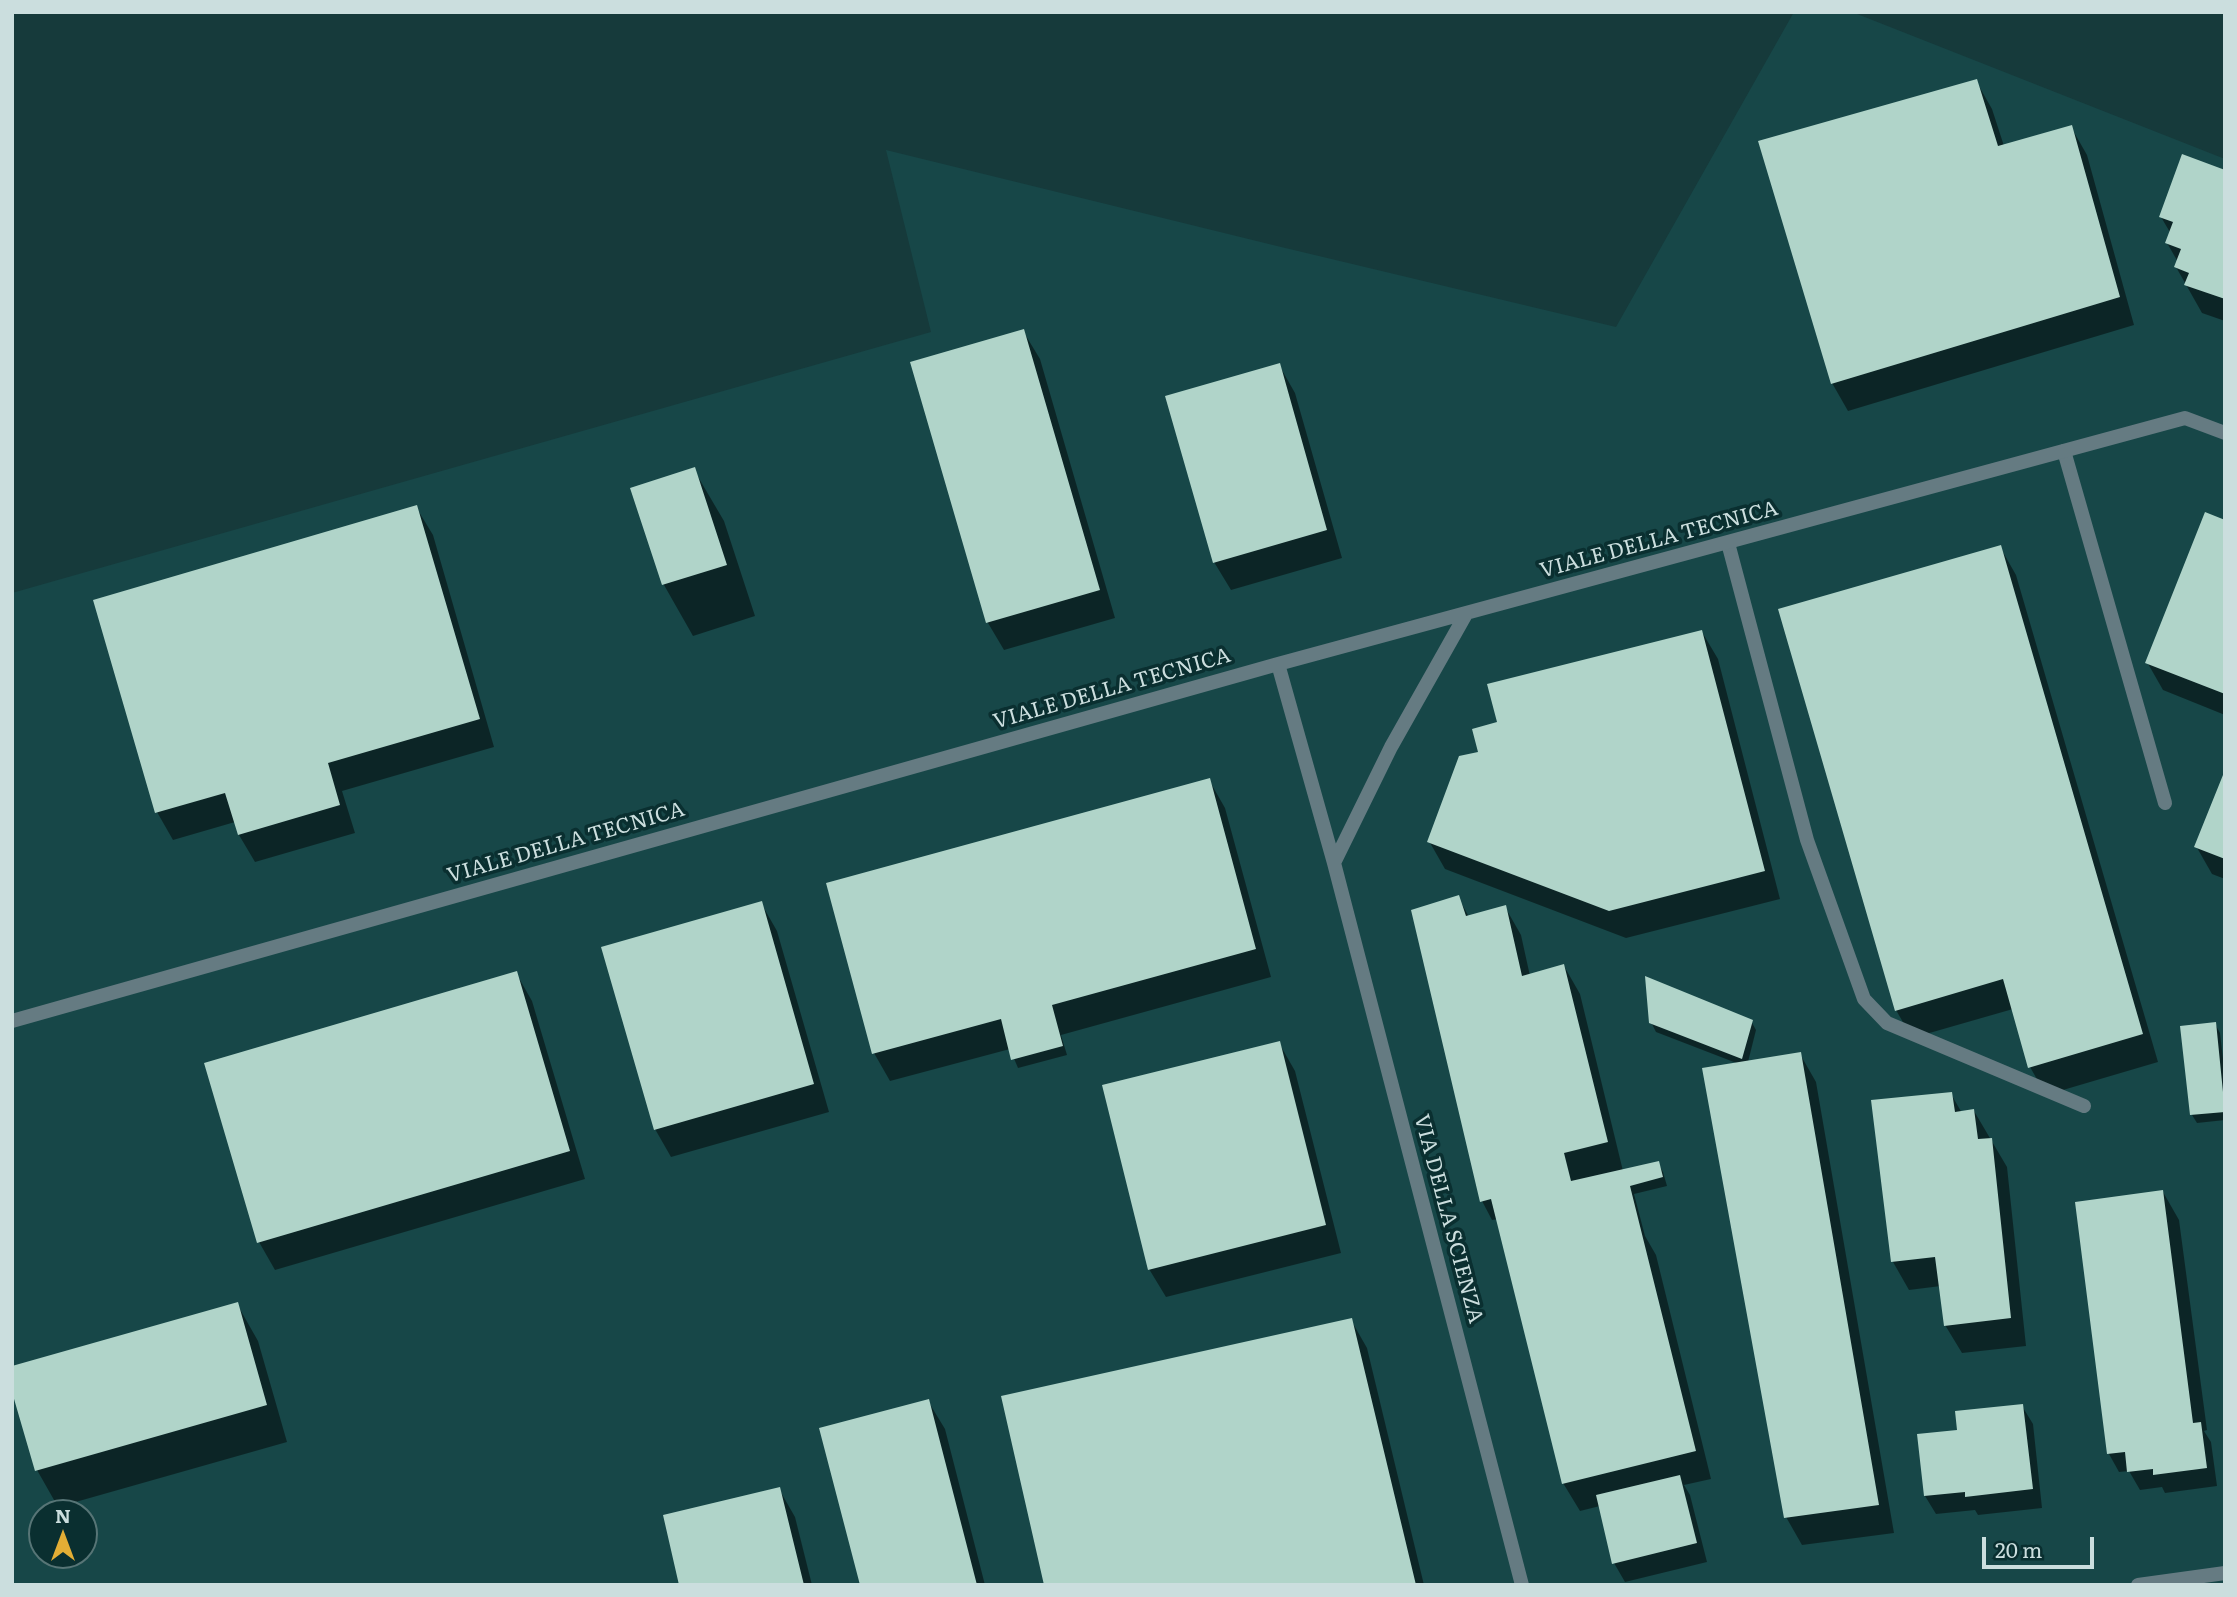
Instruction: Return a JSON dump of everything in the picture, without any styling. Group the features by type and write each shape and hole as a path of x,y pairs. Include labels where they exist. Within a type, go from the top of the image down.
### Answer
{"street":[{"name":"VIALE DELLA TECNICA","path":"12,1021 1278,664 2185,418 2225,433"},
{"path":"2064,451 2165,803"},
{"path":"1728,543 1807,840 1864,999 1887,1023 2084,1107"},
{"path":"1334,863 1391,747 1466,614"},
{"name":"VIA DELLA SCIENZA","path":"1278,664 1334,863 1522,1585"},
{"path":"2138,1585 2225,1573"}],"shaded area":[{"path":"1794,12 1852,12 2225,159 2225,1585 12,1585 12,593 931,332 886,150 1616,327"}],"building":[{"path":"1977,79 1998,146 2072,125 2120,297 1831,384 1758,141"},
{"path":"2182,154 2225,170 2225,299 2184,285 2189,273 2174,267 2181,249 2165,243 2173,222 2159,217"},
{"path":"1024,329 1100,590 986,623 910,362"},
{"path":"1280,363 1327,530 1213,563 1165,396"},
{"path":"695,467 727,565 662,585 630,488"},
{"path":"417,505 480,719 328,763 340,805 238,835 225,793 155,813 93,600"},
{"path":"2205,512 2225,520 2225,694 2145,663"},
{"path":"2001,545 2143,1034 2028,1068 2003,979 1895,1011 1778,609"},
{"path":"1702,630 1765,871 1609,911 1427,842 1459,756 1478,752 1472,729 1497,722 1487,684"},
{"path":"2225,770 2225,859 2194,847"},
{"path":"1210,778 1256,949 1052,1005 1063,1046 1011,1060 1001,1019 872,1054 826,883"},
{"path":"1459,895 1466,916 1506,905 1522,976 1564,964 1608,1142 1564,1153 1571,1181 1659,1161 1663,1177 1630,1186 1696,1451 1562,1484 1491,1199 1480,1202 1411,910"},
{"path":"762,901 814,1084 654,1130 601,947"},
{"path":"517,971 570,1151 257,1243 204,1063"},
{"path":"1645,976 1753,1020 1742,1059 1649,1023"},
{"path":"2216,1022 2225,1112 2190,1115 2180,1026"},
{"path":"1280,1041 1326,1225 1148,1270 1102,1085"},
{"path":"1801,1052 1879,1505 1784,1518 1702,1068"},
{"path":"1952,1092 1955,1112 1974,1109 1978,1139 1992,1138 2011,1318 1944,1326 1935,1257 1891,1262 1871,1100"},
{"path":"2163,1190 2193,1423 2201,1422 2207,1468 2153,1475 2153,1469 2127,1472 2125,1452 2107,1454 2075,1202"},
{"path":"238,1302 267,1405 35,1471 12,1392 12,1366"},
{"path":"1352,1318 1416,1585 1044,1585 1001,1396"},
{"path":"929,1399 977,1585 860,1585 819,1428"},
{"path":"2023,1404 2033,1489 1965,1497 1965,1492 1924,1496 1917,1434 1957,1430 1955,1411"},
{"path":"1680,1475 1697,1543 1612,1564 1596,1495"},
{"path":"780,1487 804,1585 679,1585 663,1515"}]}
